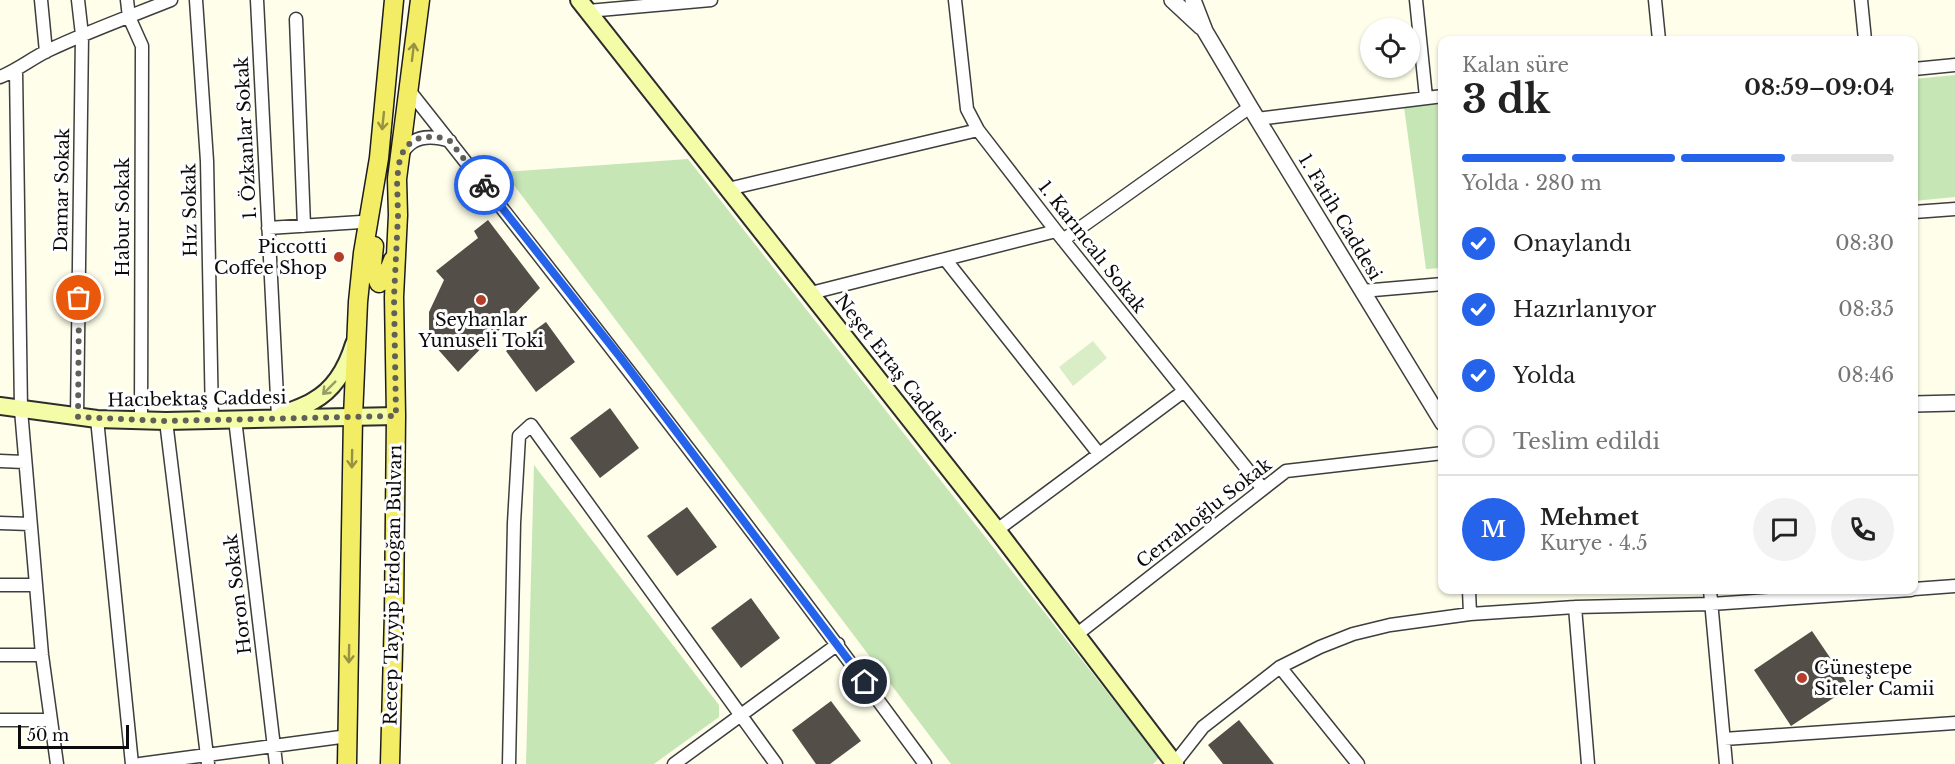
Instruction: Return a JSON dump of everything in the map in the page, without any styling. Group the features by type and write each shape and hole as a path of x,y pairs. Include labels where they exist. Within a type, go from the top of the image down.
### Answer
{"main road":[{"path":"347,764 353,417 358,302 377,164 394,0"},
{"name":"Recep Tayyip Erdoğan Bulvarı","path":"390,764 396,416 394,297 398,216 397,179 420,0"},
{"name":"Neşet Ertaş Caddesi","path":"584,6 997,530 1174,764"},
{"path":"377,164 380,181 379,217 372,261 379,283 386,278 395,256"},
{"path":"278,417 312,402 325,393 344,369 356,338"},
{"name":"Hacıbektaş Caddesi","path":"0,406 97,419 166,421 396,416"}],"street":[{"path":"41,0 46,51"},
{"name":"Damar Sokak","path":"78,0 82,35 78,417"},
{"name":"Habur Sokak","path":"126,0 129,17 142,46 141,420"},
{"path":"0,77 46,51 171,0"},
{"name":"Hız Sokak","path":"196,0 207,161 212,420"},
{"name":"1. Özkanlar Sokak","path":"257,0 278,417"},
{"path":"584,6 711,0"},
{"name":"1. Karıncalı Sokak","path":"955,0 968,109 978,130 1059,235 1263,489"},
{"path":"1172,0 1205,31"},
{"path":"1193,0 1205,31"},
{"path":"1416,0 1426,97"},
{"path":"1655,0 1659,36"},
{"path":"1861,0 1865,36"},
{"path":"296,19 304,226"},
{"name":"1. Fatih Caddesi","path":"1205,31 1438,415"},
{"path":"1918,69 1955,65"},
{"path":"16,70 21,410 24,462 42,655 57,764"},
{"path":"408,89 620,357 926,764"},
{"path":"811,293 945,259 1059,235 1253,113 1438,96"},
{"path":"728,189 978,130"},
{"path":"400,158 406,146 421,137 438,137 450,141"},
{"path":"1918,212 1955,209"},
{"path":"268,228 361,222"},
{"path":"945,259 1099,454"},
{"path":"1362,291 1438,284"},
{"path":"997,530 1184,391"},
{"path":"1918,404 1955,403"},
{"path":"97,419 132,764"},
{"name":"Horon Sokak","path":"235,419 276,764"},
{"path":"166,421 208,759"},
{"path":"509,764 514,512 519,436 531,425 776,764"},
{"name":"Cerrahoğlu Sokak","path":"1076,635 1286,471 1438,454"},
{"path":"0,462 24,462"},
{"path":"0,523 30,524"},
{"path":"0,585 35,585"},
{"path":"1918,589 1955,586"},
{"path":"1469,594 1470,614"},
{"path":"1710,594 1726,764"},
{"path":"1174,764 1203,727 1280,667 1353,634 1390,625 1470,614 1575,607 1711,604 1846,594"},
{"path":"1575,607 1588,764"},
{"path":"675,764 838,644"},
{"path":"0,655 42,655"},
{"path":"1280,667 1358,764"},
{"path":"0,720 51,720"},
{"path":"1724,739 1955,723"},
{"path":"140,764 208,759 273,746 348,735"}],"green space":[{"path":"1955,75 1955,197 1918,201 1918,79"},
{"path":"1438,103 1438,268 1426,269 1404,107"},
{"path":"688,159 1159,758 1153,764 951,764 504,172"},
{"path":"1093,341 1107,358 1073,386 1059,367"},
{"path":"534,465 719,705 719,717 654,764 526,764"}],"building":[{"name":"Seyhanlar Yunuseli Toki","path":"488,220 540,288 458,372 427,337 429,312 444,280 436,271 478,238 474,231"},
{"path":"546,322 575,362 536,392 506,351"},
{"path":"610,408 639,448 600,478 570,438"},
{"path":"687,507 717,547 677,576 647,536"},
{"path":"751,598 780,638 741,668 711,628"},
{"name":"Güneştepe Siteler Camii","path":"1812,631 1850,687 1791,726 1754,670"},
{"path":"831,701 861,741 830,764 816,764 792,730"},
{"path":"1239,720 1274,764 1223,764 1208,745"}],"way so far":[{"path":"79,298 78,417 166,421 396,416 394,297 398,216 397,179 400,158 406,146 421,137 438,137 450,141 484,185"}],"place":[{"name":"Piccotti Coffee Shop","path":"339,257"},
{"name":"Seyhanlar Yunuseli Toki","path":"481,300"},
{"name":"Güneştepe Siteler Camii","path":"1802,678"}],"route":[{"path":"484,185 620,357 865,682"}]}
